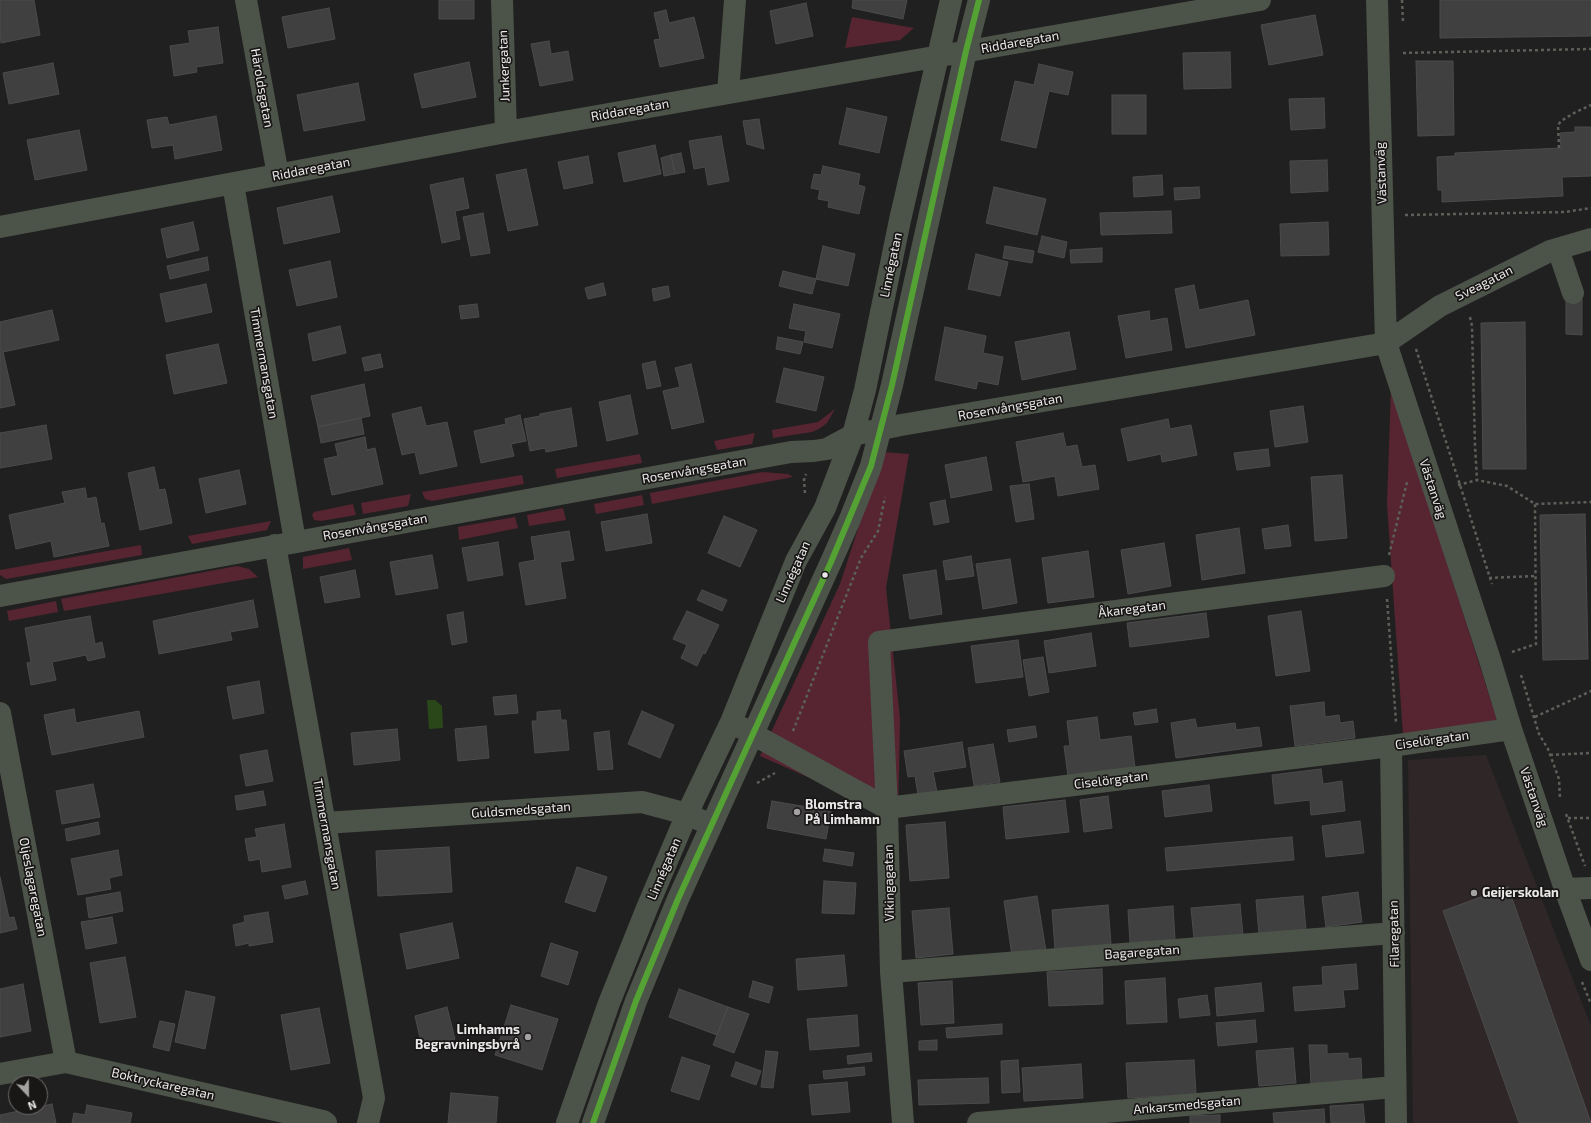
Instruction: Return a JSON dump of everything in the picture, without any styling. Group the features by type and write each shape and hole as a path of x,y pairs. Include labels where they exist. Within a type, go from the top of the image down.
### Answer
{"street":[{"name":"Häroldsgatan","path":"246,0 278,175"},
{"name":"Junkergatan","path":"502,0 506,132"},
{"path":"728,93 734,0"},
{"name":"Linnégatan","path":"567,1123 624,964 687,814 731,722 796,562 825,508 853,435 865,390 900,220 952,0"},
{"name":"Linnégatan","path":"593,1123 636,1001 678,899 850,519 871,466 881,429 978,0"},
{"name":"Riddaregatan","path":"0,227 506,132 1260,0"},
{"name":"Västanväg","path":"1377,0 1386,343 1490,660 1511,729 1565,889 1591,960"},
{"name":"Timmermansgatan","path":"233,184 325,823 374,1098 368,1123"},
{"name":"Sveagatan","path":"1386,343 1440,306 1519,266 1558,249 1591,239"},
{"path":"1558,249 1573,293"},
{"name":"Rosenvångsgatan","path":"0,596 791,452 827,449 853,435 881,429 1386,343"},
{"name":"Åkaregatan","path":"879,642 1384,576"},
{"name":"Vikingagatan","path":"879,642 887,808 891,972 903,1123"},
{"name":"Oljeslagaregatan","path":"0,713 66,1062"},
{"path":"731,722 887,808"},
{"name":"Ciselörgatan","path":"887,808 1391,746 1511,729"},
{"name":"Filaregatan","path":"1391,746 1396,1123"},
{"name":"Guldsmedsgatan","path":"325,823 642,802 687,814 712,825"},
{"path":"1565,889 1588,878"},
{"name":"Bagaregatan","path":"891,972 1394,933"},
{"name":"Boktryckaregatan","path":"0,1074 66,1062 323,1121 326,1123"},
{"name":"Ankarsmedsgatan","path":"978,1123 1396,1087"}],"path":[{"path":"1403,53 1591,49"},
{"path":"1558,148 1558,125 1561,121 1591,105"},
{"path":"1404,215 1565,212 1591,208"},
{"path":"1464,294 1472,326 1474,446 1477,480"},
{"path":"1409,328 1492,585"},
{"path":"805,499 804,480 814,451"},
{"path":"1434,492 1477,480 1507,486 1535,504 1591,502"},
{"path":"1490,660 1536,644 1535,504"},
{"path":"1490,578 1535,576"},
{"path":"1511,644 1516,659"},
{"path":"1520,674 1534,718 1559,779 1562,804"},
{"path":"1511,729 1591,691"},
{"path":"1550,755 1591,753"},
{"path":"1565,811 1588,878"},
{"path":"1568,818 1591,818"}],"shaded area":[{"path":"852,17 914,28 900,40 845,48"},
{"path":"1391,387 1497,720 1403,735 1387,504"},
{"path":"835,409 827,423 819,429 812,432 773,438 772,430 818,422"},
{"path":"755,433 752,444 717,450 714,441"},
{"path":"883,452 909,454 886,588 900,718 898,817 760,756 840,584"},
{"path":"640,454 642,463 557,478 555,469"},
{"path":"762,472 788,474 793,477 652,504 650,493"},
{"path":"522,475 524,484 432,501 425,499 422,492"},
{"path":"411,494 408,506 363,514 361,503"},
{"path":"642,495 644,505 596,514 594,504"},
{"path":"353,504 356,515 321,521 314,520 312,515 314,512"},
{"path":"563,508 566,520 529,526 527,515"},
{"path":"515,517 518,528 459,540 458,527"},
{"path":"271,521 267,530 192,544 188,536"},
{"path":"141,545 142,555 6,579 0,575 0,570"},
{"path":"349,548 352,560 303,569 303,557"},
{"path":"237,566 249,569 258,577 64,611 61,599"},
{"path":"56,601 58,612 9,621 7,611"},
{"path":"427,700 435,700 442,706 443,728 429,729"},
{"name":"Geijerskolan","path":"1486,755 1591,1026 1591,1123 1413,1123 1408,760"}],"building":[{"path":"0,0 34,0 40,35 1,43"},
{"path":"439,0 474,0 474,19 439,19"},
{"path":"853,0 907,0 903,19 852,8"},
{"path":"1440,0 1591,0 1591,36 1440,38"},
{"path":"806,3 813,36 776,44 770,11"},
{"path":"329,8 335,39 288,48 282,17"},
{"path":"666,10 669,23 694,17 704,58 660,67 654,40 660,39 654,13"},
{"path":"1315,15 1323,55 1269,65 1261,25"},
{"path":"218,27 223,63 196,67 197,72 174,76 170,46 190,43 188,31"},
{"path":"549,41 551,54 568,51 573,80 540,86 531,44"},
{"path":"1230,52 1231,88 1184,89 1183,53"},
{"path":"1416,61 1453,61 1454,135 1418,136"},
{"path":"469,62 476,97 422,108 414,74"},
{"path":"53,63 59,94 9,104 3,73"},
{"path":"1039,64 1073,72 1068,95 1049,91 1036,148 1001,140 1015,81 1034,85"},
{"path":"358,83 365,120 304,131 297,95"},
{"path":"1112,95 1146,95 1146,134 1112,134"},
{"path":"1324,98 1325,128 1291,130 1289,99"},
{"path":"847,108 887,117 879,153 839,144"},
{"path":"216,116 222,150 175,159 173,145 152,148 147,120 167,117 169,125"},
{"path":"759,119 764,149 747,144 743,121"},
{"path":"1575,127 1591,127 1591,176 1562,177 1563,196 1442,202 1442,190 1438,190 1437,157 1455,156 1455,153 1561,148 1560,133 1575,132"},
{"path":"79,130 87,170 35,180 27,140"},
{"path":"721,136 729,181 708,185 705,167 694,169 689,141"},
{"path":"655,145 661,174 624,182 618,153"},
{"path":"681,153 685,172 675,174 671,155"},
{"path":"671,155 675,174 664,176 661,158"},
{"path":"588,156 593,183 564,189 558,162"},
{"path":"1327,160 1328,191 1291,193 1290,161"},
{"path":"823,166 860,174 858,185 865,187 859,214 828,207 829,201 818,199 820,190 811,188 814,174 821,175"},
{"path":"526,169 538,225 508,231 496,175"},
{"path":"1162,175 1163,195 1134,197 1133,177"},
{"path":"463,178 469,208 455,211 460,239 442,243 430,185"},
{"path":"994,187 1046,199 1037,235 986,223"},
{"path":"1199,187 1200,198 1175,200 1174,188"},
{"path":"332,196 340,232 284,244 277,208"},
{"path":"1171,211 1172,233 1101,235 1100,213"},
{"path":"483,213 490,253 471,256 463,217"},
{"path":"193,222 199,250 167,258 161,229"},
{"path":"1328,222 1329,255 1281,256 1280,224"},
{"path":"1042,236 1067,242 1064,258 1038,252"},
{"path":"823,246 855,254 848,286 816,279"},
{"path":"1005,246 1034,251 1032,263 1003,258"},
{"path":"1102,248 1102,262 1071,263 1070,250"},
{"path":"976,254 1008,262 1000,296 968,289"},
{"path":"207,257 209,270 170,279 167,266"},
{"path":"330,261 337,297 297,306 289,270"},
{"path":"783,271 816,279 812,294 779,286"},
{"path":"603,283 606,295 588,299 585,288"},
{"path":"206,284 212,312 166,322 160,294"},
{"path":"1194,285 1199,310 1248,300 1255,335 1186,348 1175,289"},
{"path":"668,286 670,297 654,301 652,289"},
{"path":"1566,299 1582,299 1582,335 1566,334"},
{"path":"477,304 479,317 461,319 459,306"},
{"path":"794,304 840,314 832,348 804,342 806,331 789,328"},
{"path":"52,310 59,340 3,352 15,405 0,408 0,322"},
{"path":"1149,311 1150,321 1167,318 1172,350 1126,358 1118,316"},
{"path":"1525,322 1526,469 1483,469 1481,323"},
{"path":"340,326 346,353 313,361 308,334"},
{"path":"945,327 986,336 983,353 1003,357 998,385 978,381 976,389 935,380"},
{"path":"1069,332 1076,369 1022,380 1015,342"},
{"path":"778,337 803,342 800,354 776,349"},
{"path":"218,344 227,383 174,394 166,355"},
{"path":"380,354 383,367 365,371 362,358"},
{"path":"655,361 661,386 647,389 642,364"},
{"path":"691,364 704,422 672,429 663,391 680,387 675,368"},
{"path":"784,368 824,377 816,411 776,402"},
{"path":"364,384 370,416 318,427 311,396"},
{"path":"630,395 638,434 607,441 599,402"},
{"path":"1303,406 1308,442 1275,447 1270,411"},
{"path":"421,407 426,426 447,422 457,466 420,474 415,452 402,455 392,414"},
{"path":"571,408 577,446 546,452 545,448 530,451 524,419 540,416 540,414"},
{"path":"520,415 526,441 511,444 514,456 481,463 474,431 506,424 505,419"},
{"path":"361,418 364,434 321,443 318,427"},
{"path":"1168,419 1170,429 1191,425 1197,455 1162,462 1161,454 1128,461 1121,429"},
{"path":"46,425 52,459 0,468 0,433"},
{"path":"1063,433 1066,447 1077,445 1082,467 1095,465 1099,489 1058,496 1055,476 1023,482 1016,442"},
{"path":"365,437 367,450 375,448 383,484 332,495 324,459 338,456 335,444"},
{"path":"1268,449 1270,466 1237,470 1234,453"},
{"path":"986,457 992,490 951,498 945,465"},
{"path":"154,467 159,490 165,489 172,523 140,530 128,473"},
{"path":"239,470 246,504 206,513 199,479"},
{"path":"1342,475 1347,538 1315,541 1311,477"},
{"path":"1029,484 1034,519 1016,522 1010,486"},
{"path":"85,488 87,499 96,497 101,524 104,523 109,546 54,557 51,541 16,549 9,515 65,503 62,492"},
{"path":"945,500 949,522 934,525 930,503"},
{"path":"647,514 652,543 606,551 601,522"},
{"path":"1585,514 1588,659 1543,660 1540,515"},
{"path":"724,516 757,530 740,567 708,553"},
{"path":"1288,525 1291,546 1265,549 1262,529"},
{"path":"1239,528 1245,573 1202,580 1196,535"},
{"path":"569,531 574,560 560,562 566,598 526,605 519,563 535,560 531,537"},
{"path":"498,542 503,575 468,581 462,548"},
{"path":"1164,543 1171,586 1128,594 1121,550"},
{"path":"1088,551 1094,597 1048,603 1042,558"},
{"path":"432,555 438,588 396,595 390,562"},
{"path":"971,556 974,576 946,580 943,561"},
{"path":"1010,559 1017,603 983,609 976,564"},
{"path":"355,570 360,597 325,603 320,577"},
{"path":"936,570 942,614 910,619 903,575"},
{"path":"702,590 727,600 722,611 697,600"},
{"path":"253,600 258,627 230,632 232,640 159,654 153,621"},
{"path":"687,611 719,625 705,654 703,653 697,666 681,658 687,645 673,639"},
{"path":"1301,611 1310,671 1276,676 1268,616"},
{"path":"463,612 467,642 452,645 447,615"},
{"path":"1206,613 1209,637 1130,647 1127,623"},
{"path":"90,616 95,644 102,642 105,657 88,661 86,655 52,662 56,680 31,685 27,663 31,662 25,628"},
{"path":"1091,633 1096,666 1049,673 1044,641"},
{"path":"1018,640 1023,677 976,683 971,646"},
{"path":"1043,657 1049,692 1029,696 1023,660"},
{"path":"259,681 264,713 233,719 227,687"},
{"path":"516,695 518,713 495,715 493,697"},
{"path":"1324,702 1325,717 1339,715 1340,723 1353,721 1355,738 1295,746 1290,706"},
{"path":"74,709 76,723 139,711 144,737 52,755 44,715"},
{"path":"1156,709 1158,722 1135,725 1133,713"},
{"path":"560,710 561,720 566,720 569,750 535,753 532,721 537,721 537,712"},
{"path":"642,711 674,725 660,758 628,744"},
{"path":"1097,717 1100,740 1131,736 1135,768 1068,776 1064,746 1070,746 1067,721"},
{"path":"1195,719 1197,728 1235,723 1236,730 1259,727 1262,746 1176,758 1171,723"},
{"path":"486,726 489,758 458,761 455,729"},
{"path":"1035,726 1037,737 1009,742 1007,730"},
{"path":"397,729 400,760 354,765 351,733"},
{"path":"609,731 613,769 598,770 594,733"},
{"path":"962,742 966,767 933,772 937,792 918,795 915,776 908,777 904,751"},
{"path":"993,744 1000,782 974,786 968,748"},
{"path":"267,750 273,781 246,786 240,755"},
{"path":"1321,769 1323,784 1342,781 1345,811 1311,815 1310,800 1275,804 1272,775"},
{"path":"93,784 100,817 62,824 56,791"},
{"path":"1209,785 1212,811 1165,817 1162,791"},
{"path":"263,791 266,805 237,810 235,796"},
{"path":"1108,796 1112,828 1084,832 1080,800"},
{"path":"1065,800 1069,832 1006,839 1003,807"},
{"path":"772,801 831,811 826,839 767,828"},
{"path":"1360,821 1364,853 1326,857 1322,826"},
{"path":"98,822 100,834 67,841 65,829"},
{"path":"945,822 949,878 910,881 906,825"},
{"path":"284,824 291,867 262,872 260,859 249,861 245,839 257,837 255,829"},
{"path":"1292,837 1294,860 1167,871 1165,848"},
{"path":"449,847 452,892 378,896 376,851"},
{"path":"825,849 854,853 852,866 823,861"},
{"path":"118,850 122,875 109,878 111,889 78,895 71,859"},
{"path":"577,867 607,877 595,912 565,902"},
{"path":"0,877 9,918 14,917 17,929 0,933"},
{"path":"305,881 308,894 285,899 282,886"},
{"path":"824,881 856,883 854,914 822,913"},
{"path":"1508,887 1591,1123 1519,1123 1443,911"},
{"path":"120,892 123,911 89,918 86,898"},
{"path":"1358,892 1362,922 1326,927 1322,897"},
{"path":"1037,896 1046,951 1012,956 1004,901"},
{"path":"1303,896 1306,930 1259,934 1256,900"},
{"path":"1240,904 1243,935 1194,939 1191,908"},
{"path":"1108,905 1111,944 1055,949 1052,910"},
{"path":"1173,906 1175,940 1130,943 1128,910"},
{"path":"949,908 953,954 916,958 912,911"},
{"path":"268,912 273,942 249,946 249,943 236,946 233,925 245,922 244,916"},
{"path":"112,917 117,943 86,949 81,922"},
{"path":"452,923 459,958 407,969 400,934"},
{"path":"551,943 578,952 568,985 541,976"},
{"path":"844,955 847,986 798,990 796,959"},
{"path":"125,957 136,1017 100,1023 90,963"},
{"path":"1356,964 1358,989 1343,990 1345,1007 1295,1011 1293,987 1323,985 1322,967"},
{"path":"1102,969 1103,1004 1049,1006 1047,972"},
{"path":"1165,978 1167,1022 1127,1024 1125,981"},
{"path":"753,981 773,987 769,1003 749,997"},
{"path":"952,981 954,1023 921,1025 918,983"},
{"path":"1261,983 1264,1011 1217,1016 1215,988"},
{"path":"23,984 31,1031 0,1037 0,989"},
{"path":"679,989 728,1007 717,1035 669,1017"},
{"path":"186,991 215,997 205,1049 175,1042"},
{"path":"1207,995 1210,1015 1180,1018 1178,999"},
{"path":"511,1005 558,1019 542,1070 495,1055"},
{"path":"447,1007 455,1039 422,1047 415,1016"},
{"path":"728,1007 749,1014 734,1053 713,1045"},
{"path":"319,1008 330,1063 291,1070 281,1015"},
{"path":"857,1015 859,1046 810,1050 807,1019"},
{"path":"1255,1020 1257,1042 1218,1046 1216,1023"},
{"path":"160,1021 175,1024 169,1051 153,1047"},
{"path":"1002,1024 1002,1034 947,1038 946,1028"},
{"path":"937,1040 937,1050 919,1050 919,1041"},
{"path":"1309,1045 1327,1045 1327,1054 1348,1053 1348,1059 1361,1058 1362,1083 1311,1085"},
{"path":"1293,1048 1296,1083 1259,1086 1256,1051"},
{"path":"766,1051 778,1052 773,1088 761,1087"},
{"path":"871,1053 872,1061 848,1064 847,1056"},
{"path":"682,1057 710,1066 699,1100 671,1091"},
{"path":"1018,1060 1020,1092 1002,1093 1001,1061"},
{"path":"1194,1060 1196,1094 1128,1098 1126,1063"},
{"path":"736,1062 761,1071 756,1085 731,1076"},
{"path":"1081,1064 1083,1098 1024,1101 1022,1068"},
{"path":"864,1067 865,1075 824,1079 823,1071"},
{"path":"988,1078 989,1103 919,1105 918,1080"},
{"path":"847,1082 850,1112 812,1115 809,1085"},
{"path":"451,1093 498,1097 496,1123 448,1123"},
{"path":"52,1104 56,1123 0,1123 0,1115 8,1113 8,1115 48,1115 48,1105"},
{"path":"1363,1104 1365,1123 1331,1123 1330,1106"},
{"path":"87,1105 132,1113 130,1123 72,1123 74,1113 85,1115"},
{"path":"1324,1109 1325,1123 1274,1123 1273,1113"},
{"path":"1220,1115 1220,1123 1190,1123 1190,1116"}],"transit line":[{"path":"593,1123 636,1001 678,899 831,562 871,466 892,385 966,51 979,0"}],"place":[{"name":"Blomstra På Limhamn","path":"797,812"},
{"name":"Geijerskolan","path":"1474,893"},
{"name":"Limhamns Begravningsbyrå","path":"528,1037"}]}
